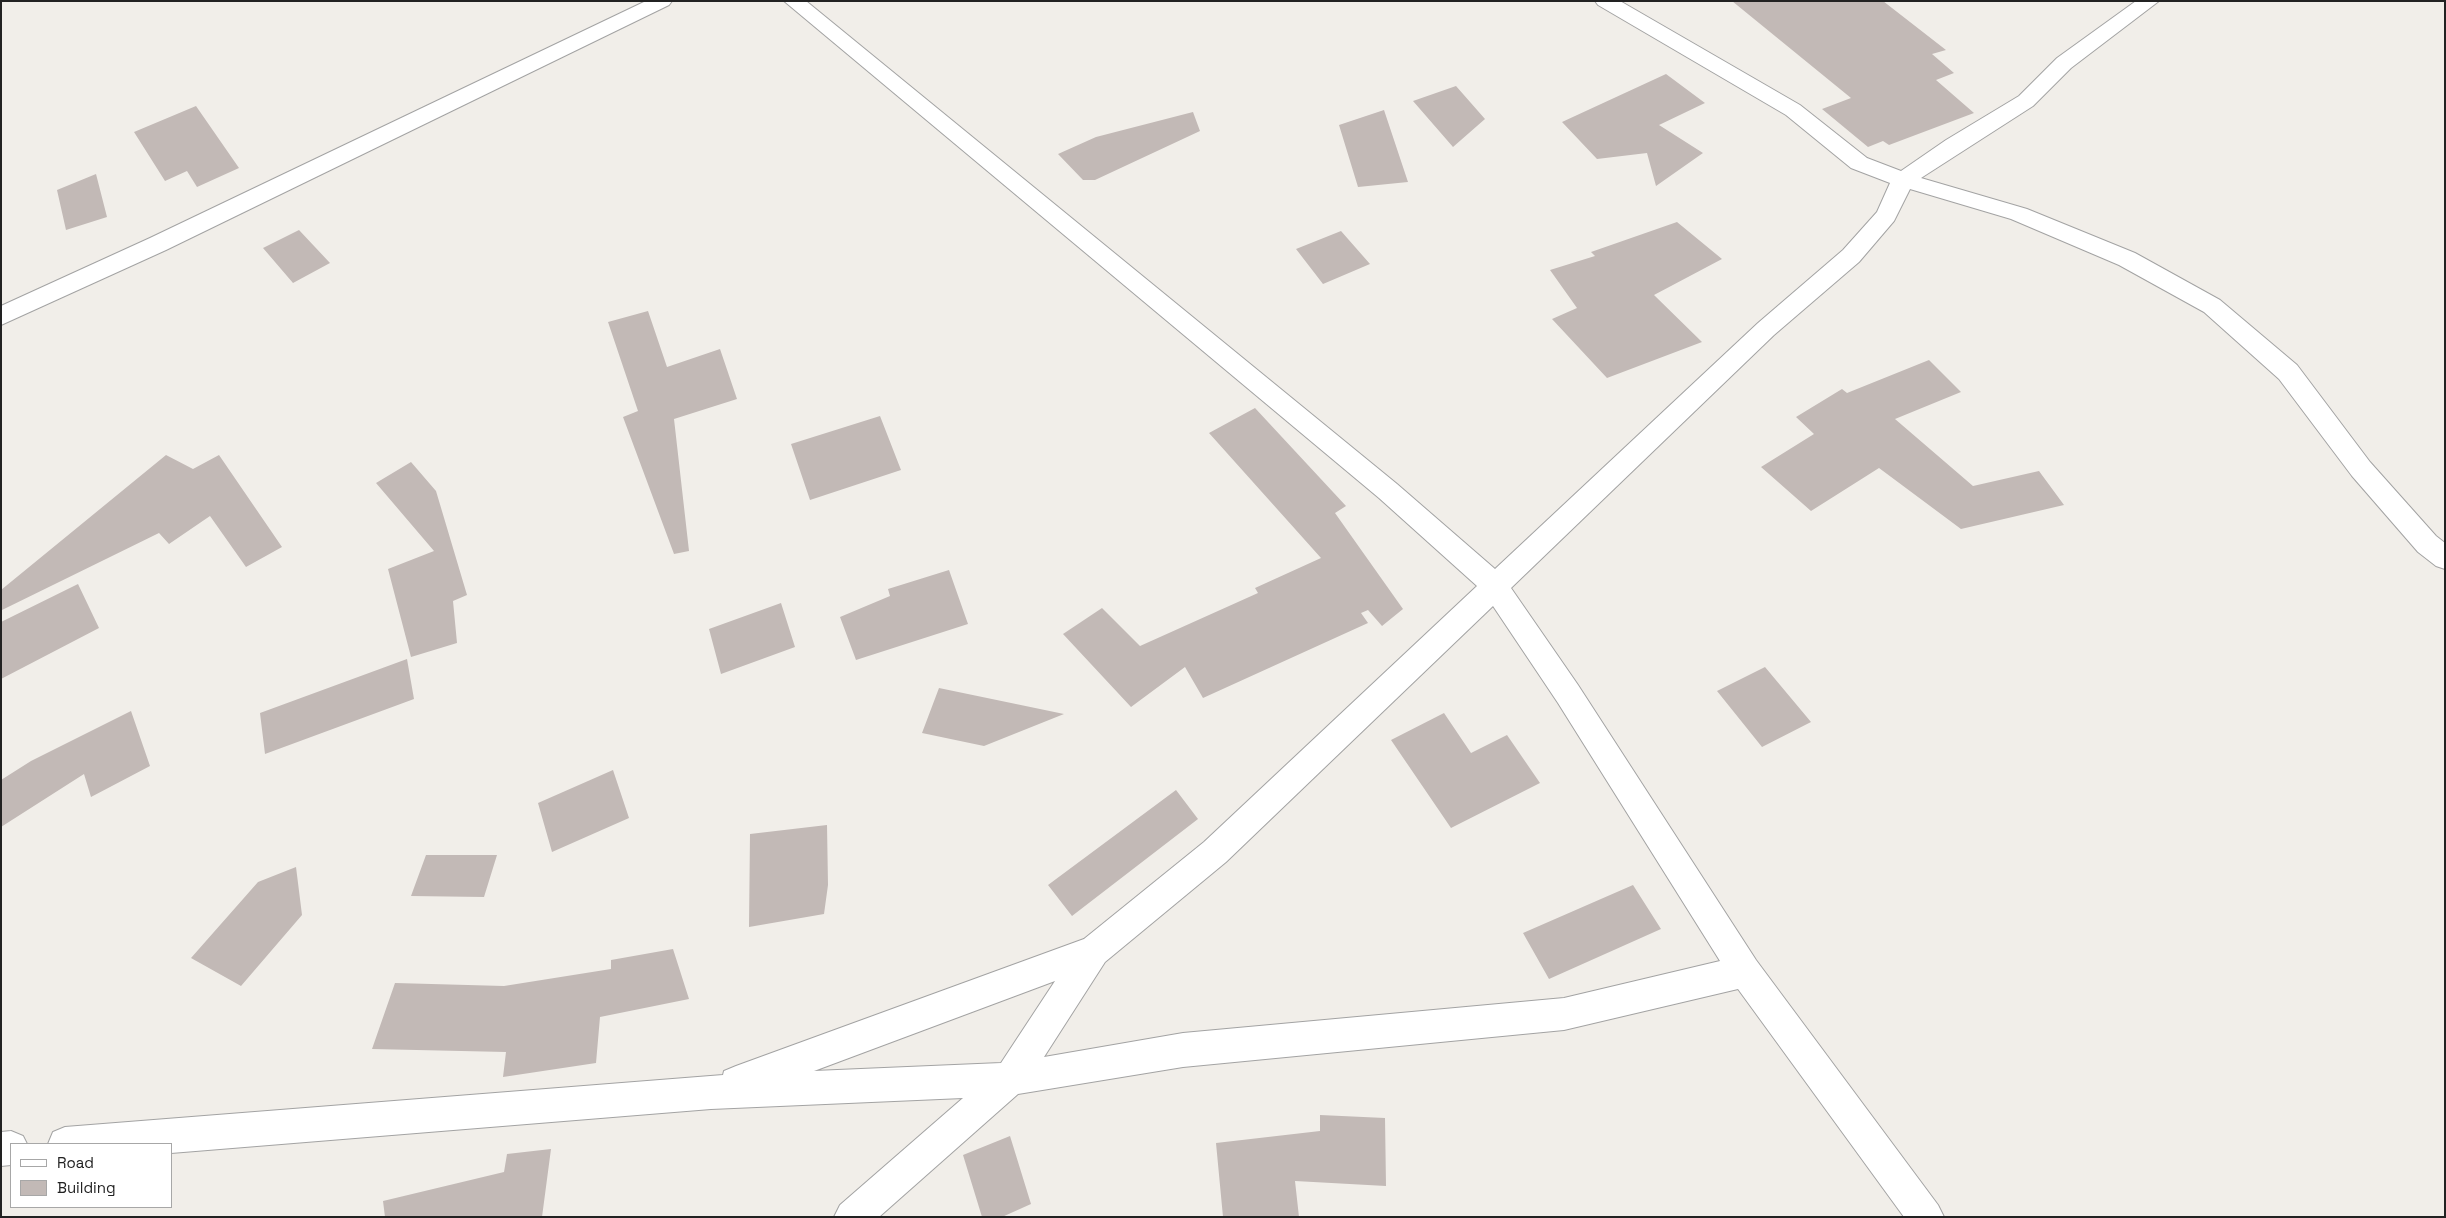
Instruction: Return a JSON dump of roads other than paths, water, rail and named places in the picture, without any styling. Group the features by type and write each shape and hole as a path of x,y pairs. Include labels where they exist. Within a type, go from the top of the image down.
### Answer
{"street":[{"path":"1,316 158,244 662,1"},
{"path":"794,1 1388,491 1494,585 1568,694 1745,971 1926,1217"},
{"path":"1605,1 1793,110 1859,163 1903,180 2019,214 2127,259 2212,306 2288,372 2361,469 2427,544 2445,558"},
{"path":"852,1217 1010,1079 1094,951 1215,852 1494,585 1766,329 1851,256 1886,216 1903,180 1954,144 2026,100 2064,64 2149,1"},
{"path":"711,1092 1094,951"},
{"path":"76,1143 711,1092 1010,1079 1183,1050 1564,1014 1745,971"}]}
